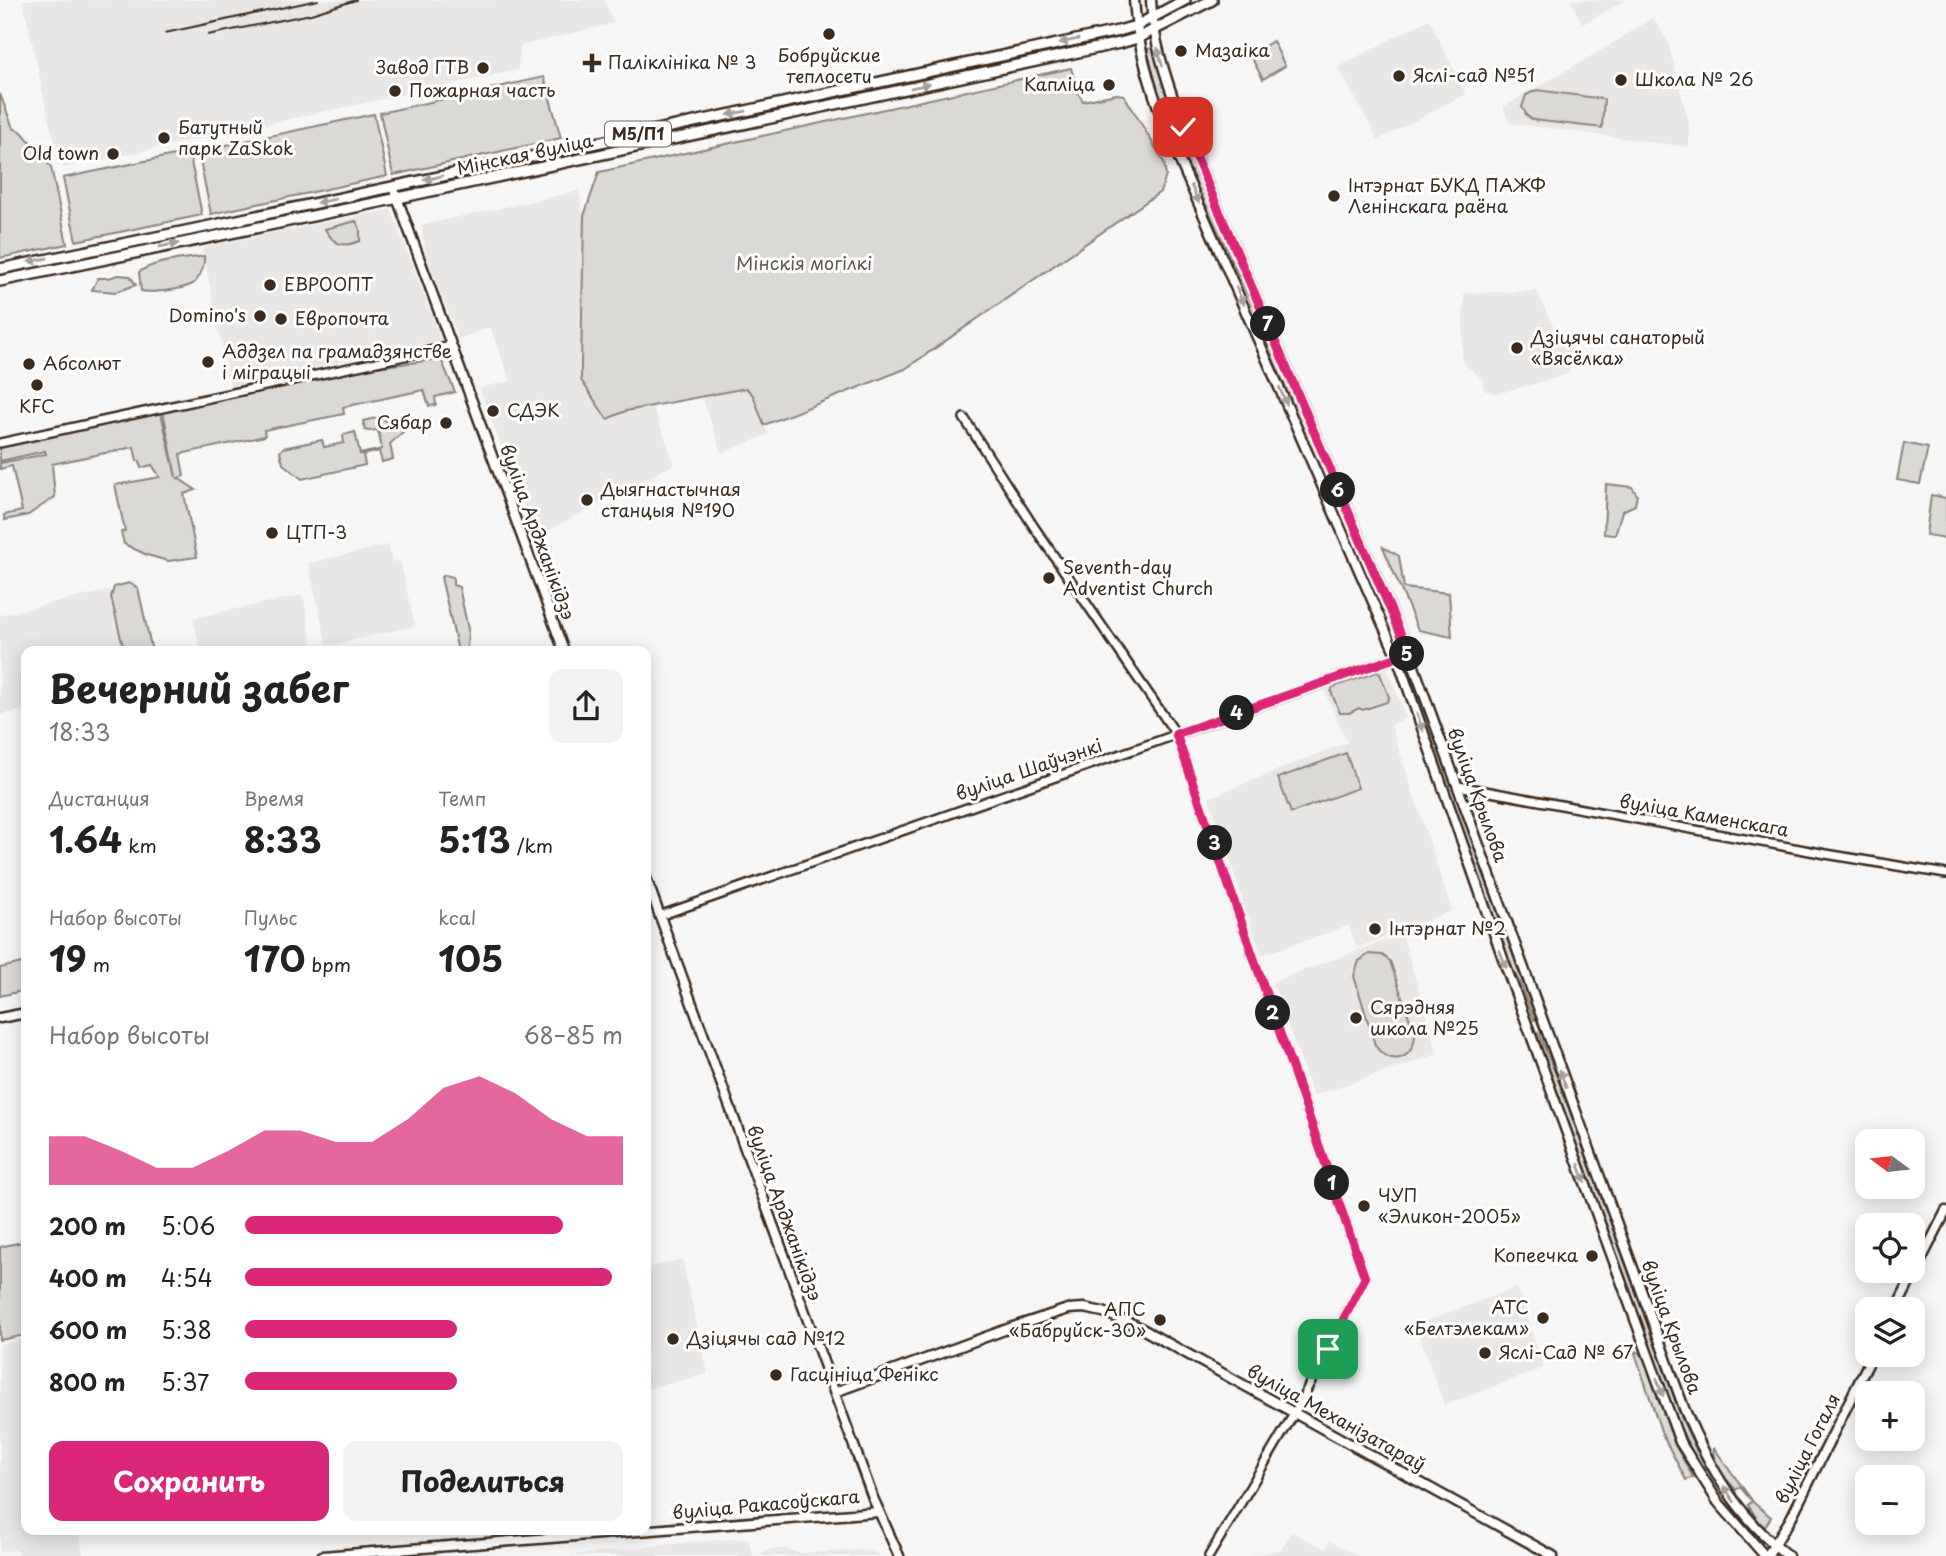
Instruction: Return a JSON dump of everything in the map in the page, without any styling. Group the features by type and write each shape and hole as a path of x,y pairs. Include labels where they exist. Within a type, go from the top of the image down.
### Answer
{"main road":[{"name":"вуліца Крылова","path":"1134,0 1138,38 1165,127 1397,657 1681,1442 1718,1502 1766,1556"},
{"name":"вуліца Крылова","path":"1151,0 1154,30 1167,83 1183,127 1409,653 1670,1371 1704,1454 1741,1510 1788,1556"},
{"name":"Мінская вуліца","path":"0,269 1118,31 1136,26 1185,0"},
{"name":"Мінская вуліца","path":"0,281 1138,38 1212,0"},
{"name":"вуліца Арджанікідзэ","path":"393,187 562,646"},
{"path":"121,243 120,251 125,255"},
{"path":"1256,333 1269,327"},
{"name":"вуліца Арджанікідзэ","path":"651,893 878,1511 899,1556"},
{"path":"0,1018 21,1014"},
{"path":"1529,1028 1543,1024"},
{"path":"1902,1297 1946,1211"},
{"name":"вуліца Механізатараў","path":"835,1392 1068,1309 1084,1308 1103,1312 1135,1325 1553,1556"},
{"name":"вуліца Гогаля","path":"1766,1556 1790,1520 1866,1367"},
{"name":"вуліца Ракасоўскага","path":"651,1529 878,1511"},
{"name":"вуліца Ракасоўскага","path":"322,1556 581,1535"}],"street":[{"path":"0,443 451,346"},
{"path":"964,418 1034,527 1176,734 1365,1278 1294,1414 1209,1556"},
{"name":"вуліца Шаўчэнкі","path":"659,916 1409,653"},
{"name":"вуліца Каменскага","path":"1458,786 1946,874"}],"shaded area":[{"path":"23,0 604,0 614,23 521,46 518,70 63,168 50,126"},
{"path":"1570,0 1626,0 1583,24"},
{"path":"1653,17 1668,42 1689,123 1689,147 1509,123 1503,107"},
{"path":"1429,19 1466,94 1378,140 1338,67"},
{"path":"579,191 584,216 581,380 626,411 653,407 675,464 536,537 479,388 510,381 490,327 459,339 427,259 421,225"},
{"path":"391,209 441,340 230,386 202,247"},
{"name":"Дзіцячы санаторый «Вясёлка»","path":"1537,291 1554,329 1572,334 1569,374 1497,394 1484,390 1482,379 1462,362 1464,293"},
{"path":"746,388 753,395 768,435 722,453 702,397"},
{"path":"389,545 392,562 400,560 415,626 327,646 308,563"},
{"path":"129,586 143,646 21,646 21,710 0,715 0,615"},
{"path":"303,595 313,646 199,646 193,618"},
{"path":"1386,665 1406,718 1391,725 1452,911 1357,948 1349,926 1261,955 1209,798 1347,742 1324,690"},
{"name":"Сярэдняя школа №25","path":"1402,934 1438,1054 1313,1096 1272,982"},
{"name":"Дзіцячы сад №12","path":"682,1259 708,1374 651,1388 651,1267"},
{"path":"1517,1287 1544,1368 1444,1405 1416,1325"},
{"path":"21,1340 21,1535 80,1535 83,1556 19,1556 16,1550 0,1552 0,1344"},
{"path":"1291,1532 1326,1549 1330,1541 1358,1556 1250,1556 1281,1549"},
{"path":"748,1538 753,1556 567,1556 689,1542"},
{"path":"771,1549 786,1549 800,1553 859,1550 881,1556 753,1556 762,1555"}],"green space":[{"path":"1273,41 1285,66 1263,79 1250,55"},
{"path":"1152,48 1171,109 1263,324 1172,131 1148,53 1148,49"},
{"name":"Мінскія могілкі","path":"1071,68 1083,101 1116,94 1124,95 1164,162 1166,176 1160,192 905,369 764,425 753,395 746,388 626,411 607,419 581,380 584,216 599,172"},
{"path":"544,77 561,138 393,175 380,113"},
{"path":"1537,90 1604,99 1602,128 1533,120 1522,107 1526,95"},
{"path":"0,94 13,128 22,132 51,167 67,244 0,258"},
{"path":"374,114 387,176 211,214 198,151"},
{"path":"189,152 202,215 76,241 63,178"},
{"path":"356,221 360,229 360,241 354,243 339,244 325,229"},
{"path":"204,256 201,273 191,285 153,292 141,291 139,272 146,268"},
{"path":"130,276 136,285 115,292 92,290 98,278"},
{"path":"1266,336 1402,647 1368,582 1264,337"},
{"path":"441,359 455,392 435,397 436,405 429,406 424,390 343,407 344,414 264,430 265,436 180,454 184,476 178,478 196,490 184,494 197,557 168,561 124,544 121,532 125,531 115,485 160,477 152,465 141,468 134,447 52,464 55,497 28,515 5,520 4,515 22,511 12,466 0,469 0,463 46,454 45,451 0,461 0,448 161,413 176,477 163,411 376,367"},
{"path":"384,416 386,423 405,430 390,444 393,459 382,462 379,451 363,455 365,465 302,479 283,464 280,452 283,448 322,440 324,447 344,443 343,435 355,432 360,454 382,449 378,430 365,430 363,421"},
{"path":"1904,443 1928,448 1920,484 1897,480"},
{"path":"1606,484 1632,487 1637,495 1635,505 1622,511 1615,535 1604,534"},
{"path":"1931,495 1946,498 1946,538 1926,535"},
{"path":"1383,547 1399,556 1404,588 1449,593 1452,637 1418,630"},
{"path":"441,577 453,577 453,585 459,587 468,629 467,646 457,646"},
{"path":"129,583 138,588 151,646 123,646 111,597 114,587"},
{"path":"1406,662 1536,1019 1534,1020 1511,967 1404,663"},
{"path":"1377,672 1389,697 1387,702 1363,710 1359,708 1349,713 1340,713 1331,692 1333,687"},
{"path":"1346,753 1358,788 1291,813 1278,778"},
{"path":"1369,954 1382,955 1390,961 1415,1035 1410,1051 1400,1058 1387,1056 1375,1045 1354,976 1359,961"},
{"path":"21,963 21,991 0,996 0,968"},
{"path":"1538,1032 1559,1082 1682,1419 1713,1479 1734,1509 1763,1542 1750,1533 1725,1505 1703,1471 1678,1423 1536,1033"},
{"path":"21,1242 21,1336 0,1340 0,1247"},
{"path":"1634,1350 1644,1359 1675,1445 1693,1477 1686,1480 1662,1434"},
{"path":"1714,1448 1754,1503 1771,1517 1765,1527 1748,1505 1752,1501 1740,1487 1736,1490 1720,1471 1714,1460"}],"railway":[{"path":"165,33 318,0"},
{"path":"208,35 311,14 356,0"}],"place":[{"name":"Бобруйские теплосети","path":"829,34"},
{"name":"Мазаіка","path":"1181,51"},
{"name":"Паліклініка № 3","path":"592,63"},
{"name":"Завод ГТВ","path":"483,68"},
{"name":"Яслі-сад №51","path":"1399,76"},
{"name":"Школа № 26","path":"1621,80"},
{"name":"Капліца","path":"1109,85"},
{"name":"Пожарная часть","path":"395,91"},
{"name":"Батутный парк ZaSkok","path":"164,138"},
{"name":"Old town","path":"113,154"},
{"name":"Інтэрнат БУКД ПАЖФ Ленінскага раёна","path":"1334,196"},
{"name":"ЕВРООПТ","path":"270,285"},
{"name":"Domino's","path":"260,316"},
{"name":"Европочта","path":"281,319"},
{"name":"Дзіцячы санаторый «Вясёлка»","path":"1517,348"},
{"name":"Аддзел па грамадзянстве і міграцыі","path":"208,362"},
{"name":"Абсолют","path":"29,364"},
{"name":"KFC","path":"37,385"},
{"name":"СДЭК","path":"493,411"},
{"name":"Сябар","path":"446,423"},
{"name":"Дыягнастычная станцыя №190","path":"587,500"},
{"name":"ЦТП-3","path":"272,533"},
{"name":"Seventh-day Adventist Church","path":"1049,578"},
{"name":"Інтэрнат №2","path":"1375,929"},
{"name":"Сярэдняя школа №25","path":"1356,1018"},
{"name":"ЧУП «Эликон-2005»","path":"1364,1206"},
{"name":"Копеечка","path":"1592,1256"},
{"name":"АТС «Белтэлекам»","path":"1543,1318"},
{"name":"АПС «Бабруйск-30»","path":"1160,1320"},
{"name":"Дзіцячы сад №12","path":"673,1339"},
{"name":"Яслі-Сад № 67","path":"1485,1353"},
{"name":"Гасцініца Фенікс","path":"776,1375"}],"route":[{"path":"1183,127 1409,653 1176,734 1365,1278 1328,1349"}]}
